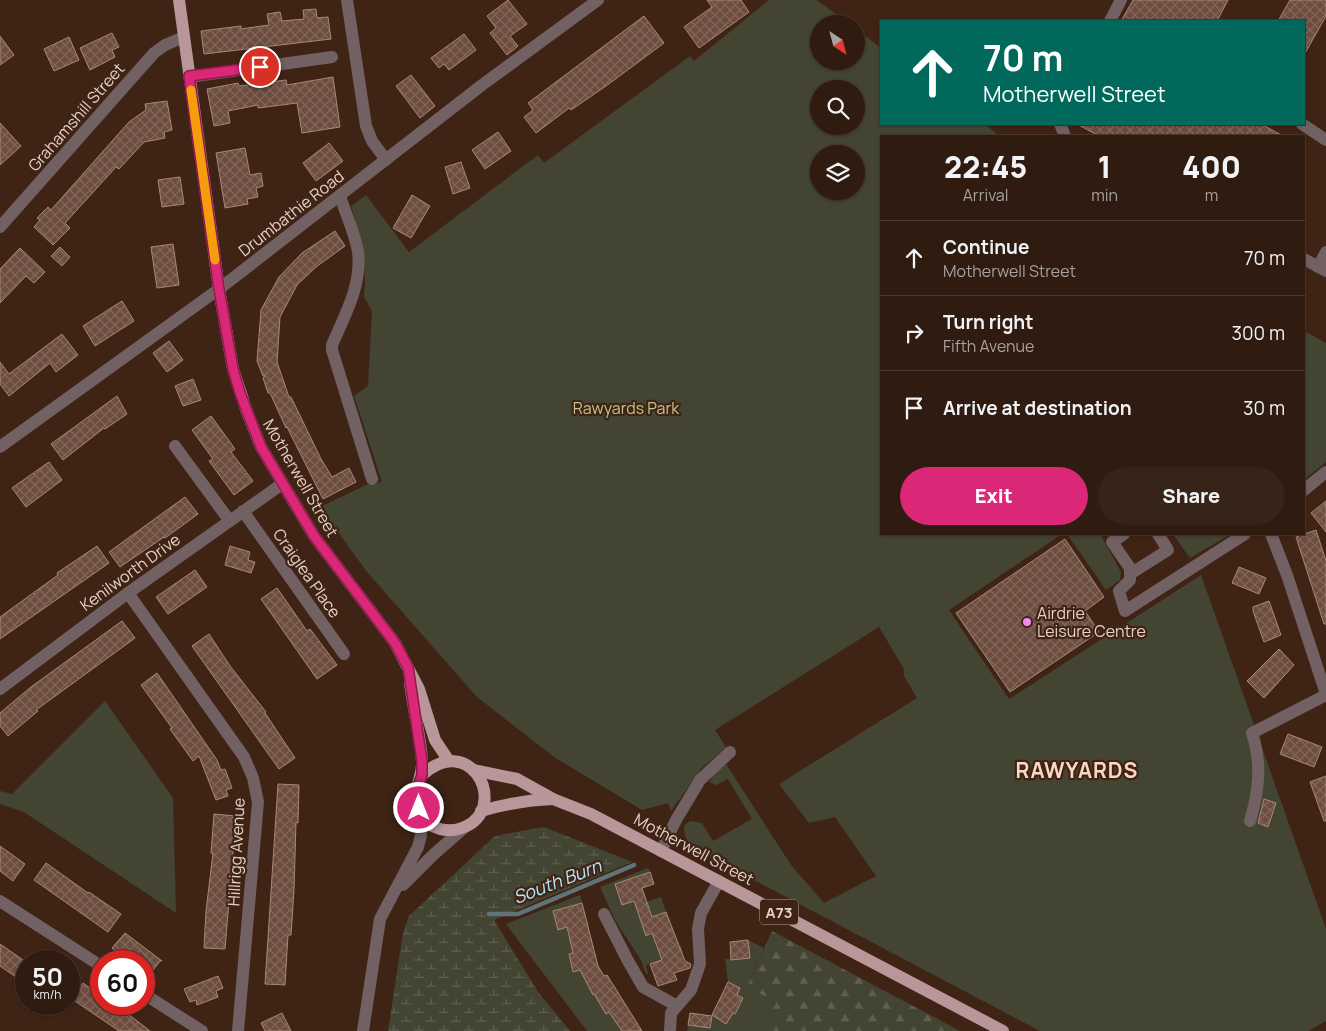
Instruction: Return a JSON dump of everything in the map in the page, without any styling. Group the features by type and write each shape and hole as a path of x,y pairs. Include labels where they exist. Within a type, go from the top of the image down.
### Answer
{"main road":[{"name":"Motherwell Street","path":"180,0 219,289 233,369 240,393 254,431 282,484 314,536 395,643 419,689 435,740 449,761"},
{"path":"408,667 422,761 422,775 417,790 417,801 422,816 429,823 437,828 455,830 465,827 477,818 484,804 484,787 473,770"},
{"path":"422,775 431,766 449,761"},
{"name":"A73","path":"449,761 460,762 473,770 518,780 553,799"},
{"name":"Motherwell Street","path":"553,799 591,814 661,850 1003,1031"},
{"name":"A73","path":"481,811 521,802 553,799"}],"street":[{"path":"347,0 366,126 372,141 386,160"},
{"name":"Drumbathie Road","path":"0,447 219,289 482,84 598,0"},
{"path":"1111,20 1121,0"},
{"name":"Grahamshill Street","path":"0,227 154,53 165,45 184,37"},
{"path":"189,76 332,57"},
{"path":"1304,125 1326,140"},
{"path":"340,196 358,250 358,266 356,288 332,345 332,350 372,479"},
{"path":"1305,260 1322,269 1326,252"},
{"path":"175,446 229,520"},
{"path":"1305,489 1326,472"},
{"name":"Kenilworth Drive","path":"0,689 128,593 282,484"},
{"name":"Craiglea Place","path":"243,511 344,654"},
{"path":"1122,535 1112,542 1130,568 1130,580 1119,591 1125,611 1243,535"},
{"path":"1130,574 1168,550 1159,535"},
{"path":"1250,821 1258,787 1258,755 1252,733 1326,694 1288,575 1272,535"},
{"name":"Hillrigg Avenue","path":"128,593 244,757 253,778 258,802 238,1031"},
{"path":"661,850 700,780 730,752"},
{"path":"363,1031 380,919 418,847 422,816"},
{"path":"387,904 433,854 465,827"},
{"path":"670,1031 671,1013 691,990 700,964 698,929 701,913 719,881"},
{"path":"0,901 90,959"},
{"path":"604,914 643,987 677,1006"},
{"path":"155,1001 202,1031"}],"green space":[{"name":"Rawyards Park","path":"769,0 817,0 837,15 810,15 810,70 865,70 865,36 880,47 880,125 985,125 999,135 880,135 880,535 1061,535 949,610 1009,699 1201,575 1326,929 1326,1021 1308,1031 1040,1031 697,850 686,839 684,832 685,824 691,821 702,823 713,841 752,819 728,779 716,785 709,782 718,770 726,764 791,865 824,903 876,876 835,817 809,823 779,784 917,698 904,676 904,669 879,627 715,730 726,747 701,769 671,811 668,803 642,810 554,757 477,697 367,572 320,507 366,485 382,482 354,396 368,386 372,311 364,297 363,246 351,206 366,195 409,252 538,155 544,163 690,56 694,61"},
{"path":"1305,332 1326,343 1326,462 1305,479"},
{"path":"1068,535 1101,535 1121,572 1120,580 1106,590"},
{"path":"1174,535 1229,535 1190,558"},
{"path":"105,701 173,798 176,913 24,812 0,804 0,791 12,794"},
{"path":"544,827 632,862 494,920 538,992 570,1031 388,1031 403,933 409,916 495,836"},
{"path":"648,868 650,872 615,884 622,905 645,897 647,902 661,897 666,912 641,921 646,936 654,933 659,953 681,946 683,953 668,958 657,973 653,963 646,965 648,974 646,974 641,960 616,922 600,887"},
{"path":"580,895 582,903 553,911 558,930 587,921 589,925 567,930 571,943 580,941 582,946 593,944 594,948 569,954 573,972 598,966 600,969 584,978 593,995 612,984 597,998 606,1013 623,1004 612,1016 618,1026 625,1022 632,1031 587,1031 506,924"},
{"path":"772,931 960,1031 759,1031 776,1002 746,988"},
{"path":"748,940 764,948 746,987 777,1002 759,1031 687,1031 688,1025 710,1028 712,1016 727,1023 730,1017 721,1007 735,1014 743,998 737,995 740,988 728,982 725,959 749,958"}],"building":[{"path":"508,0 527,24 510,36 518,46 507,55 490,33 496,28 487,16"},
{"path":"707,0 741,0 749,12 699,48 684,27 712,7"},
{"path":"1133,0 1228,0 1218,20 1122,20"},
{"path":"1290,0 1326,0 1326,16 1305,53 1305,20 1279,20"},
{"path":"316,9 317,18 328,17 331,39 204,54 201,31 241,26 241,29 269,25 267,14 280,12 282,21 304,19 303,10"},
{"path":"644,16 664,43 606,86 571,110 569,108 536,133 524,117 533,110 528,103"},
{"path":"112,33 119,47 112,50 115,57 90,70 80,48"},
{"path":"464,34 476,50 449,70 444,64 439,68 431,58"},
{"path":"0,36 14,55 0,65"},
{"path":"69,37 79,60 54,71 44,49"},
{"path":"411,75 435,106 420,118 396,86"},
{"path":"333,77 340,127 302,133 297,103 258,108 258,105 228,111 230,123 214,126 207,89 238,83 239,86 286,80 287,85"},
{"path":"167,101 172,130 164,132 165,138 144,142 119,169 116,167 65,223 70,228 53,245 34,227 40,220 37,218 48,207 51,210 129,122 146,110 145,104"},
{"path":"0,123 21,146 0,165"},
{"path":"1079,125 1263,125 1281,135 1097,135"},
{"path":"498,132 511,151 485,169 472,150"},
{"path":"329,143 343,161 316,181 303,163"},
{"path":"245,148 250,175 261,173 263,186 256,188 258,197 247,199 248,204 225,208 216,153"},
{"path":"461,162 470,188 453,194 445,167"},
{"path":"180,177 184,204 162,207 158,180"},
{"path":"412,195 430,206 411,238 393,228"},
{"path":"335,231 345,246 316,267 297,285 280,317 277,362 289,397 291,397 321,459 332,477 349,468 356,482 323,499 270,393 268,393 263,378 265,376 263,376 257,361 261,310 279,277 302,253"},
{"path":"173,244 179,285 157,288 151,247"},
{"path":"60,247 70,257 62,266 51,256"},
{"path":"20,248 45,272 34,283 26,276 0,303 0,269"},
{"path":"122,301 134,321 95,346 83,326"},
{"path":"62,334 78,355 56,372 50,363 9,396 0,384 0,362 9,374"},
{"path":"169,341 183,360 167,372 153,353"},
{"path":"193,379 201,400 183,406 175,386"},
{"path":"117,396 127,414 104,428 63,460 51,444"},
{"path":"211,416 235,449 231,452 253,481 234,495 209,461 213,459 192,430"},
{"path":"49,462 62,480 26,507 12,488"},
{"path":"185,497 198,514 120,567 109,552"},
{"path":"1326,501 1326,532 1311,513"},
{"path":"1316,530 1326,561 1326,624 1324,624 1296,537"},
{"name":"Airdrie Leisure Centre","path":"1065,539 1104,597 1085,611 1099,632 1010,692 956,613"},
{"path":"97,546 109,563 0,639 0,617 58,575 57,573"},
{"path":"230,546 250,552 248,560 255,562 251,573 225,565"},
{"path":"1239,567 1266,578 1259,594 1232,583"},
{"path":"195,570 207,587 168,614 156,597"},
{"path":"277,588 307,631 310,629 337,665 317,679 261,599"},
{"path":"1269,601 1281,635 1264,642 1253,607"},
{"path":"122,621 135,638 36,710 38,711 8,736 0,726 0,713 31,687"},
{"path":"209,634 230,666 266,712 295,758 279,769 192,646"},
{"path":"1279,649 1294,665 1264,698 1247,681"},
{"path":"157,673 217,760 221,770 225,769 232,788 226,790 228,796 216,800 199,756 193,761 141,685"},
{"path":"1288,734 1322,747 1314,767 1280,754"},
{"path":"1326,776 1326,821 1324,821 1310,782"},
{"path":"278,784 299,785 291,935 288,935 285,985 265,984"},
{"path":"1264,799 1276,803 1268,827 1258,823"},
{"path":"214,814 236,816 225,949 204,948 213,853 211,853"},
{"path":"0,846 25,864 13,881 0,871"},
{"path":"46,863 121,914 108,932 34,880"},
{"path":"650,872 654,884 642,888 652,917 666,912 685,961 691,964 690,968 674,973 677,980 658,986 650,964 662,960 652,933 646,936 634,901 622,905 615,884"},
{"path":"582,903 598,966 604,976 607,975 642,1031 622,1031 609,1012 606,1014 593,995 580,970 573,972 569,954 573,953 567,927 558,930 553,911"},
{"path":"125,933 147,950 114,950 112,948"},
{"path":"748,940 750,958 731,960 730,942"},
{"path":"0,944 15,954 15,976 0,966"},
{"path":"155,956 162,961 155,968"},
{"path":"218,976 223,988 216,991 218,997 197,1005 196,1000 190,1002 184,989"},
{"path":"728,982 740,988 737,995 743,998 735,1014 733,1013 726,1024 712,1015"},
{"path":"83,983 90,988 90,1011 80,1004 80,987"},
{"path":"282,1013 291,1031 265,1031 261,1023"},
{"path":"690,1013 712,1016 710,1028 688,1025"},
{"path":"96,1015 129,1015 150,1031 119,1031"}],"waterway":[{"name":"South Burn","path":"489,914 518,914 634,865"}],"slow traffic":[{"path":"191,90 215,260"}],"place":[{"name":"Airdrie Leisure Centre","path":"1027,622"}],"district":[{"name":"RAWYARDS","path":"1077,770"}],"route":[{"path":"260,67 189,76 219,289 233,369 240,393 261,447 290,498 329,558 395,643 408,667 422,761 422,775 417,790 419,808"}]}
